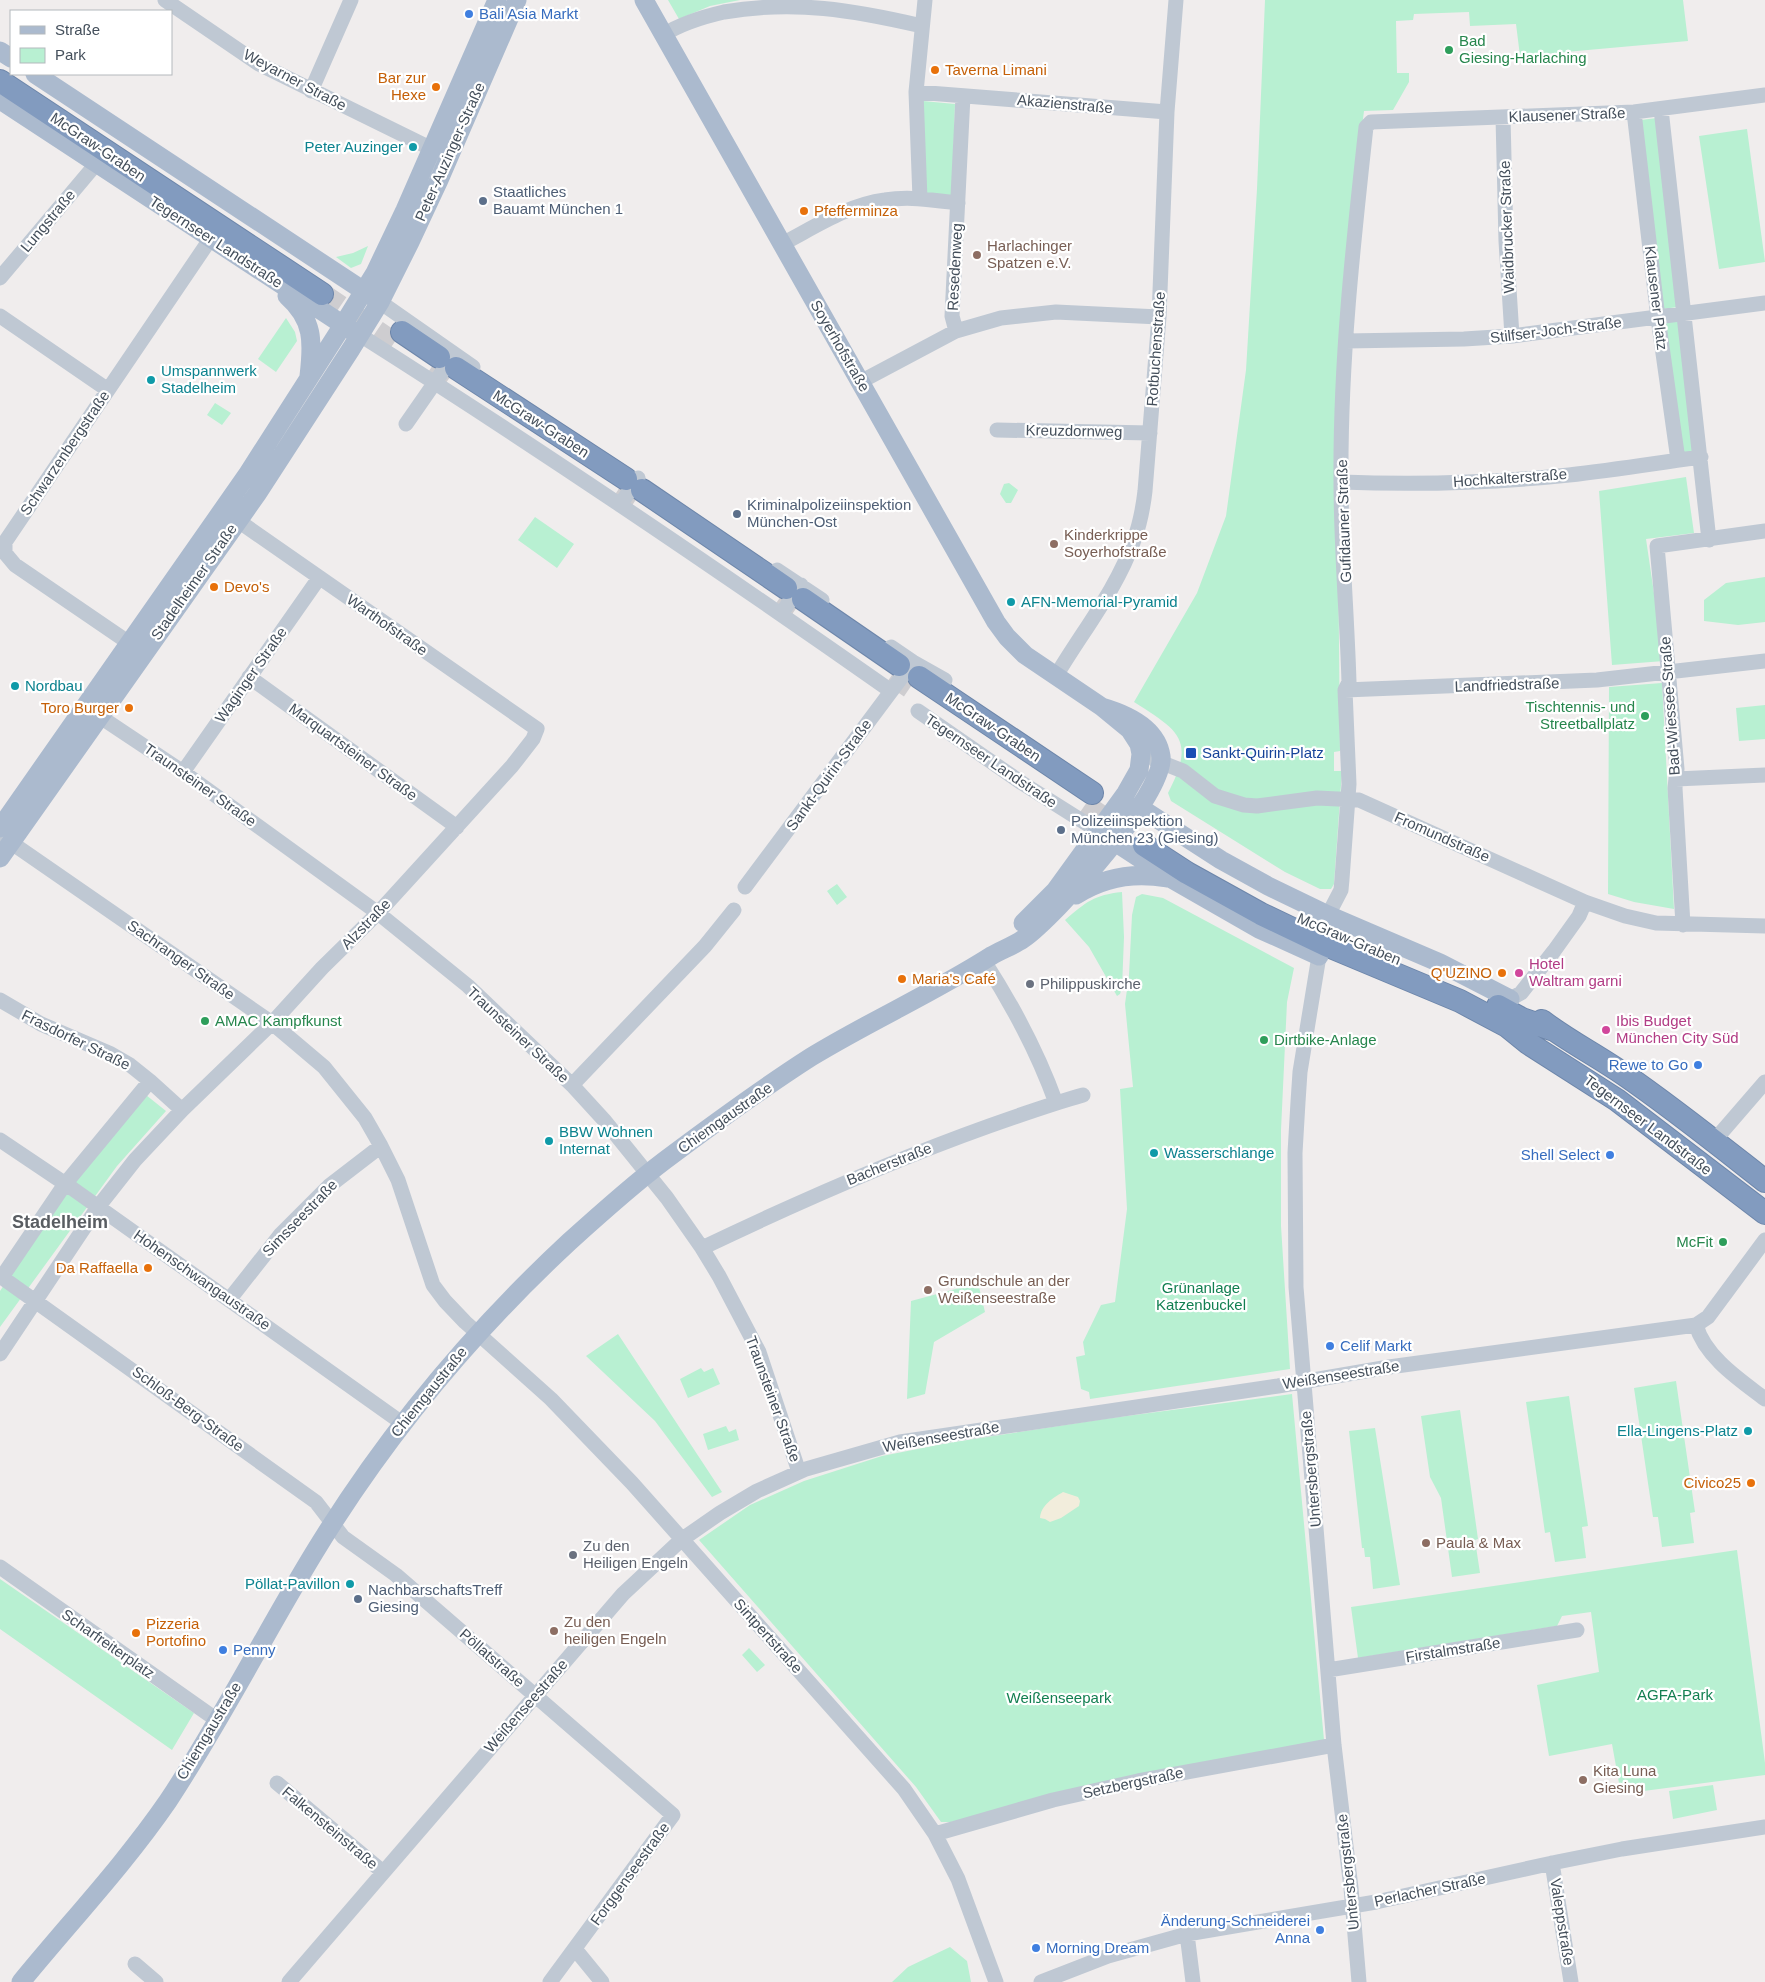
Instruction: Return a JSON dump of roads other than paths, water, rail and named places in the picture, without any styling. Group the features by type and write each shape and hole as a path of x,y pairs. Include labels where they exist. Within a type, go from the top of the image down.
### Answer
{"highway":[{"name":"McGraw-Graben","path":"0,82 326,289 15,75"},
{"name":"McGraw-Graben","path":"398,338 1089,799"},
{"name":"McGraw-Graben","path":"1528,1043 1508,1026 1460,1001 1326,945 1262,914 1187,873 1148,840 1298,918 1460,987 1522,1019 1554,1030"},
{"path":"1319,956 1503,1035 1528,1043"},
{"path":"1510,999 1528,1009 1554,1030"},
{"name":"Tegernseer Landstraße","path":"1554,1030 1626,1075 1765,1181"},
{"name":"Tegernseer Landstraße","path":"1528,1043 1617,1100 1765,1213"}],"main road":[{"name":"Peter-Auzinger-Straße","path":"364,291 432,150 497,0"},
{"name":"Peter-Auzinger-Straße","path":"380,302 439,180 517,0"},
{"name":"Soyerhofstraße","path":"644,0 996,622 1016,646 1056,676"},
{"path":"37,75 380,302"},
{"name":"Tegernseer Landstraße","path":"0,100 360,336"},
{"path":"250,264 291,300 306,321 310,330 312,345 309,380"},
{"name":"Stadelheimer Straße","path":"0,858 4,835 136,648 309,380 364,291"},
{"name":"Stadelheimer Straße","path":"4,835 99,716 136,648 237,520 314,408 380,302"},
{"path":"1056,676 1102,707 1135,736 1141,754 1139,770 1107,820"},
{"path":"1102,707 1123,713 1149,733 1159,750 1161,763 1158,774 1139,807 1114,842"},
{"path":"1107,820 1139,807"},
{"path":"1139,807 1221,860 1328,915 1440,963 1510,999"},
{"path":"1107,820 1114,842 1170,878 1259,929 1319,956"},
{"name":"Chiemgaustraße","path":"989,958 1055,891 1107,820"},
{"name":"Chiemgaustraße","path":"21,1982 154,1820 180,1782 315,1551 402,1423 478,1333 545,1265 621,1195 648,1174 810,1058 1022,940 1060,907 1114,842"},
{"path":"1060,907 1086,889 1111,878 1145,875 1170,878"}],"street":[{"name":"Weyarner Straße","path":"165,0 259,64 432,150"},
{"path":"312,91 351,0"},
{"path":"920,199 916,92 925,0"},
{"name":"Rotbuchenstraße","path":"1056,676 1115,581 1134,540 1142,515 1146,491 1159,316 1167,112 1175,0"},
{"path":"663,35 682,24 707,16 767,3 826,7 922,26"},
{"name":"Akazienstraße","path":"916,92 1167,112"},
{"name":"Klausener Straße","path":"1368,124 1634,112 1765,95"},
{"name":"Resedenweg","path":"956,331 952,316 964,96"},
{"name":"Klausener Platz","path":"1661,109 1686,314 1709,540"},
{"name":"Klausener Platz","path":"1634,112 1658,318 1678,460"},
{"name":"Waidbrucker Straße","path":"1503,117 1506,241 1512,336"},
{"name":"Gufidauner Straße","path":"1328,915 1341,890 1347,799 1348,759 1345,690 1349,682 1341,482 1342,407 1351,256 1366,127 1368,124"},
{"name":"Lungstraße","path":"0,278 96,164"},
{"path":"782,244 862,204 886,199 920,199 958,203"},
{"name":"Schwarzenbergstraße","path":"136,648 15,565 9,560 4,548 5,542 211,238"},
{"path":"380,302 430,336 444,368 406,424"},
{"name":"Stilfser-Joch-Straße","path":"1346,341 1464,339 1512,336 1765,303"},
{"path":"860,382 956,331 1001,318 1056,312 1159,316"},
{"path":"0,316 108,390"},
{"name":"Tegernseer Landstraße","path":"360,336 444,368"},
{"name":"Kreuzdornweg","path":"997,430 1150,433"},
{"path":"1678,460 1701,458"},
{"name":"Hochkalterstraße","path":"1341,482 1396,484 1466,482 1568,475 1678,460"},
{"name":"Warthofstraße","path":"237,520 537,729"},
{"path":"1709,540 1765,531"},
{"name":"Bad-Wiessee-Straße","path":"1683,925 1675,788 1678,769 1657,546 1709,540"},
{"name":"Waginger Straße","path":"182,772 319,578"},
{"name":"Landfriedstraße","path":"1345,690 1571,682 1765,661"},
{"path":"904,676 945,680"},
{"name":"Sankt-Quirin-Straße","path":"746,887 904,676"},
{"name":"Marquartsteiner Straße","path":"249,678 457,827"},
{"name":"Tegernseer Landstraße","path":"918,712 1022,783 1107,820"},
{"name":"Traunsteiner Straße","path":"99,716 182,772 378,912 468,986 572,1085 604,1120 648,1174 702,1248 741,1316 759,1352 799,1472"},
{"name":"Alzstraße","path":"0,1354 98,1207 135,1160 182,1110 272,1023 322,968 378,912 512,766 533,739 537,729"},
{"name":"Fromundstraße","path":"1135,736 1143,742 1155,760 1183,771 1216,796 1244,805 1257,806 1318,798 1359,800 1585,902 1640,920 1683,925 1765,926"},
{"path":"1676,779 1765,775"},
{"name":"Sachranger Straße","path":"4,835 272,1023 324,1067 365,1118 381,1146 398,1180 433,1285 452,1309 478,1333"},
{"path":"1510,999 1521,993 1532,979 1580,916 1585,902"},
{"path":"572,1085 705,946 734,910"},
{"name":"Untersbergstraße","path":"1319,956 1300,1072 1295,1153 1296,1288 1334,1745 1353,1906 1358,1982"},
{"path":"989,958 1044,1071 1056,1103"},
{"name":"Frasdorfer Straße","path":"0,1000 42,1024 112,1054 130,1065 182,1110"},
{"path":"1,1276 65,1184 150,1081"},
{"path":"1714,1141 1765,1082"},
{"name":"Bacherstraße","path":"702,1248 798,1203 891,1163 1083,1095"},
{"name":"Hohenschwangaustraße","path":"0,1140 98,1207 402,1423"},
{"name":"Simsseestraße","path":"229,1300 281,1234 329,1186 381,1146"},
{"path":"1765,1240 1708,1317 1696,1326 1698,1336 1707,1349 1765,1400"},
{"name":"Schloß-Berg-Straße","path":"1,1276 316,1502 333,1524"},
{"name":"Weißenseestraße","path":"289,1982 623,1594 681,1540 720,1512 757,1491 799,1472 900,1442 1398,1366 1696,1326"},
{"name":"Sintpertstraße","path":"478,1333 557,1405 632,1483 904,1789 935,1834 958,1879 996,1982"},
{"name":"Pöllatstraße","path":"333,1524 350,1542 396,1575 535,1696"},
{"name":"Scharfreiterplatz","path":"0,1567 217,1720"},
{"name":"Firstalmstraße","path":"1328,1670 1577,1630"},
{"name":"Forggenseestraße","path":"535,1696 673,1815 550,1982"},
{"name":"Setzbergstraße","path":"935,1834 1053,1800 1138,1781 1334,1745"},
{"name":"Falkensteinstraße","path":"277,1783 383,1872"},
{"name":"Perlacher Straße","path":"1041,1982 1108,1956 1187,1934 1353,1906 1552,1863 1765,1827"},
{"name":"Valeppstraße","path":"1552,1863 1571,1982"},
{"path":"1187,1934 1193,1982"},
{"path":"575,1950 602,1982"},
{"path":"135,1964 156,1982"}],"tunnel":[{"path":"322,294 394,343"},
{"path":"431,368 448,380"},
{"path":"618,490 635,501"},
{"path":"779,599 795,610"},
{"path":"892,675 911,688"},
{"path":"1085,805 1144,845"}],"place":[{"name":"Bali Asia Markt","path":"469,14"},
{"name":"Bad Giesing-Harlaching","path":"1449,50"},
{"name":"Taverna Limani","path":"935,70"},
{"name":"Bar zur Hexe","path":"436,87"},
{"name":"Peter Auzinger","path":"413,147"},
{"name":"Staatliches Bauamt München 1","path":"483,201"},
{"name":"Pfefferminza","path":"804,211"},
{"name":"Harlachinger Spatzen e.V.","path":"977,255"},
{"name":"Umspannwerk Stadelheim","path":"151,380"},
{"name":"Kriminalpolizeiinspektion München-Ost","path":"737,514"},
{"name":"Kinderkrippe Soyerhofstraße","path":"1054,544"},
{"name":"Devo's","path":"214,587"},
{"name":"AFN-Memorial-Pyramid","path":"1011,602"},
{"name":"Nordbau","path":"15,686"},
{"name":"Toro Burger","path":"129,708"},
{"name":"Tischtennis- und Streetballplatz","path":"1645,716"},
{"name":"Sankt-Quirin-Platz","path":"1191,753"},
{"name":"Polizeiinspektion München 23 (Giesing)","path":"1061,830"},
{"name":"Q'UZINO","path":"1502,973"},
{"name":"Hotel Waltram garni","path":"1519,973"},
{"name":"Maria's Café","path":"902,979"},
{"name":"Philippuskirche","path":"1030,984"},
{"name":"AMAC Kampfkunst","path":"205,1021"},
{"name":"Ibis Budget München City Süd","path":"1606,1030"},
{"name":"Dirtbike-Anlage","path":"1264,1040"},
{"name":"Rewe to Go","path":"1698,1065"},
{"name":"BBW Wohnen Internat","path":"549,1141"},
{"name":"Wasserschlange","path":"1154,1153"},
{"name":"Shell Select","path":"1610,1155"},
{"name":"McFit","path":"1723,1242"},
{"name":"Da Raffaella","path":"148,1268"},
{"name":"Grundschule an der Weißenseestraße","path":"928,1290"},
{"name":"Celif Markt","path":"1330,1346"},
{"name":"Ella-Lingens-Platz","path":"1748,1431"},
{"name":"Civico25","path":"1751,1483"},
{"name":"Paula & Max","path":"1426,1543"},
{"name":"Zu den Heiligen Engeln","path":"573,1555"},
{"name":"Pöllat-Pavillon","path":"350,1584"},
{"name":"NachbarschaftsTreff Giesing","path":"358,1599"},
{"name":"Zu den heiligen Engeln","path":"554,1631"},
{"name":"Pizzeria Portofino","path":"136,1633"},
{"name":"Penny","path":"223,1650"},
{"name":"Kita Luna Giesing","path":"1583,1780"},
{"name":"Änderung-Schneiderei Anna","path":"1320,1930"},
{"name":"Morning Dream","path":"1036,1948"}],"district":[{"name":"Stadelheim","path":"60,1222"}],"park label":[{"name":"Grünanlage Katzenbuckel","path":"1201,1296"},
{"name":"AGFA-Park","path":"1675,1695"},
{"name":"Weißenseepark","path":"1059,1698"}]}
